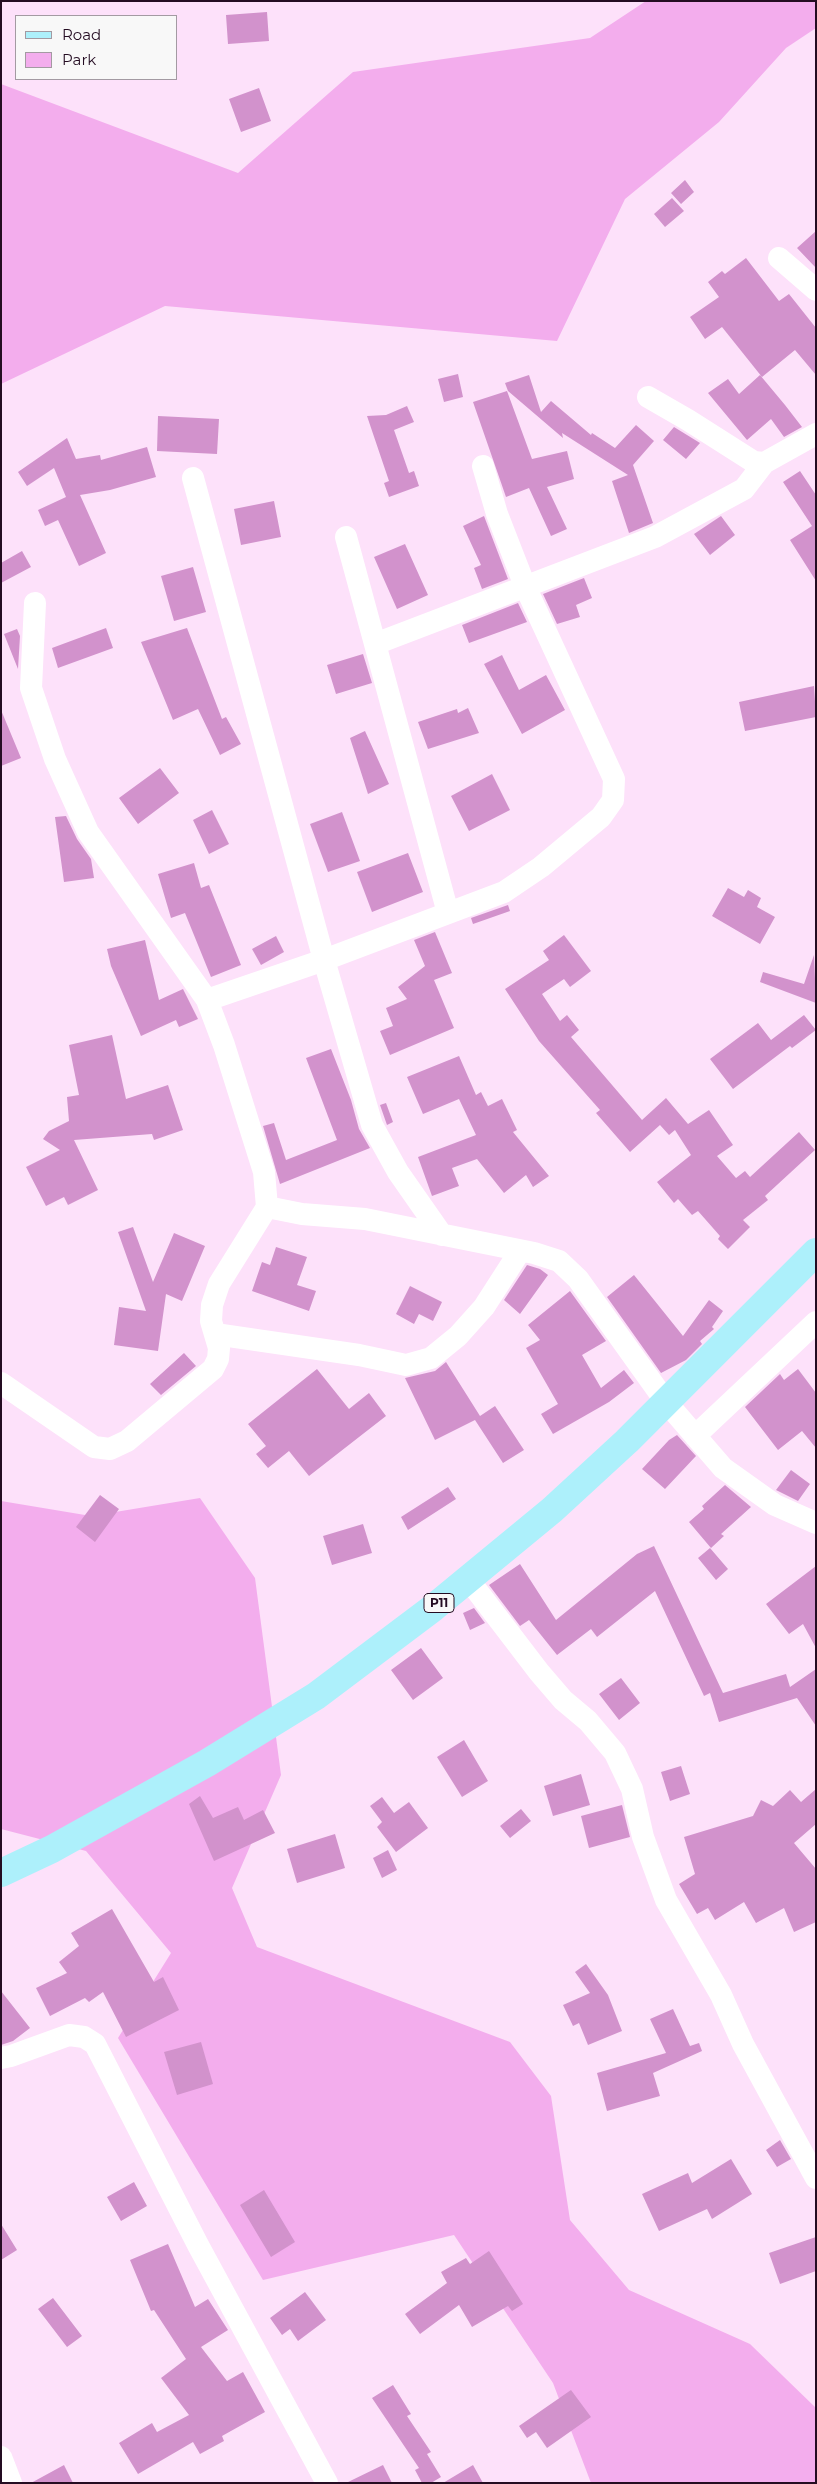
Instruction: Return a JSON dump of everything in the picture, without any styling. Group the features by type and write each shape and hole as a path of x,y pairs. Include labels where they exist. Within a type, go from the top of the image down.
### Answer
{"main road":[{"name":"P11","path":"1,1873 52,1848 207,1762 316,1696 468,1579 552,1510 666,1402 816,1252"}],"street":[{"path":"778,258 816,290"},
{"path":"648,397 754,462 764,462"},
{"path":"375,644 656,537 744,489 764,462 816,434"},
{"path":"207,1000 324,960 504,892 541,867 601,817 612,800 614,779 525,586 497,514 483,466"},
{"path":"193,478 324,960 372,1125 398,1172 442,1235"},
{"path":"346,537 448,913"},
{"path":"1,1384 94,1447 110,1449 127,1441 213,1369 218,1359 219,1348 210,1321 212,1305 219,1284 267,1207 264,1172 224,1045 207,1000 88,832 55,760 31,688 35,603"},
{"path":"267,1207 302,1214 365,1219 520,1251 559,1261 578,1279 666,1402 723,1468 775,1505 816,1523"},
{"path":"215,1334 359,1355 406,1365 431,1358 458,1336 484,1307 520,1251"},
{"path":"695,1436 816,1322"},
{"path":"468,1579 539,1672 563,1700 588,1720 615,1754 632,1789 642,1837 666,1900 721,1995 743,2044 816,2178"},
{"path":"1,2058 12,2056 70,2035 84,2038 95,2044 198,2246 327,2483"},
{"path":"1,2457 10,2483"}],"green space":[{"path":"646,1 816,1 816,28 786,48 719,122 625,199 557,341 165,306 1,384 1,84 238,173 353,72 590,38"},
{"path":"200,1498 255,1578 281,1775 232,1888 257,1947 510,2042 551,2096 570,2220 629,2290 750,2344 816,2408 816,2483 591,2483 553,2383 454,2235 263,2280 118,2038 171,1953 86,1851 1,1829 1,1501 91,1516"}],"building":[{"path":"267,12 269,41 228,44 226,15"},
{"path":"259,88 271,121 241,132 229,99"},
{"path":"685,180 694,192 681,204 671,193"},
{"path":"672,198 684,211 665,227 654,214"},
{"path":"816,231 816,268 797,248"},
{"path":"746,258 779,301 789,294 816,328 816,375 795,350 762,377 722,327 705,339 690,317 719,297 708,282 722,271 725,274"},
{"path":"458,374 463,397 444,402 438,379"},
{"path":"529,375 541,412 551,401 591,435 592,433 615,448 636,425 654,441 633,465 653,523 629,533 612,481 628,475 562,433 563,438 508,391 505,383"},
{"path":"760,375 802,427 784,437 771,419 747,440 708,393 728,379 739,394"},
{"path":"507,391 532,459 567,451 574,479 547,487 567,529 551,536 529,488 506,497 473,402"},
{"path":"407,406 414,422 394,430 409,473 414,471 419,486 389,497 384,483 389,481 367,416 386,415"},
{"path":"158,416 219,419 217,454 157,451"},
{"path":"674,427 700,443 686,459 663,440"},
{"path":"67,438 76,459 100,455 101,460 147,447 156,477 110,490 80,495 106,553 79,566 58,520 45,526 38,510 66,497 54,468 27,486 18,472"},
{"path":"800,471 816,495 816,581 790,540 812,526 783,482"},
{"path":"274,501 281,537 241,545 234,509"},
{"path":"484,516 508,579 482,589 474,568 481,565 463,526"},
{"path":"721,516 735,535 710,555 694,534"},
{"path":"405,544 428,595 397,609 374,557"},
{"path":"22,551 31,567 1,583 1,563"},
{"path":"193,567 206,612 174,621 161,576"},
{"path":"584,578 592,598 576,605 580,617 557,624 543,594"},
{"path":"518,603 527,622 469,643 462,625"},
{"path":"106,628 113,648 58,668 52,648"},
{"path":"187,628 222,719 226,717 241,744 220,755 198,709 173,720 141,642"},
{"path":"17,629 20,636 18,669 4,634"},
{"path":"363,654 372,683 336,694 327,665"},
{"path":"502,655 519,690 546,675 565,710 522,734 484,664"},
{"path":"814,686 816,717 745,731 739,702"},
{"path":"468,708 479,733 428,749 418,722 457,709 458,713"},
{"path":"1,710 21,758 1,766"},
{"path":"365,731 389,784 368,794 350,738"},
{"path":"160,768 179,793 138,824 119,798"},
{"path":"492,774 510,810 469,831 451,796"},
{"path":"212,810 229,844 209,854 193,820"},
{"path":"342,812 360,861 328,872 310,824"},
{"path":"66,816 77,839 91,859 94,878 64,882 55,817"},
{"path":"408,853 423,892 372,912 357,872"},
{"path":"194,863 201,888 209,885 241,965 211,977 185,913 171,918 158,874"},
{"path":"728,888 744,897 748,890 761,898 757,907 775,917 760,944 712,916"},
{"path":"508,905 510,911 473,924 471,918"},
{"path":"435,932 452,973 434,980 454,1028 390,1055 380,1031 393,1026 386,1008 407,999 398,987 425,966 414,940"},
{"path":"564,935 591,971 570,987 564,979 542,994 560,1021 567,1015 579,1030 571,1037 642,1120 666,1098 688,1124 709,1110 733,1145 717,1156 736,1178 745,1171 750,1177 799,1132 815,1150 765,1196 768,1200 743,1220 750,1227 728,1249 718,1239 720,1236 698,1211 692,1215 678,1199 674,1203 657,1182 691,1155 675,1130 669,1135 660,1125 630,1152 596,1113 600,1110 539,1041 505,989 549,960 543,951"},
{"path":"276,936 284,952 261,965 252,949"},
{"path":"145,940 159,1000 183,989 198,1019 179,1027 176,1020 141,1036 111,966 107,949"},
{"path":"814,955 816,1003 760,982 763,972 804,984"},
{"path":"804,1015 816,1030 792,1048 790,1046 733,1089 710,1059 758,1023 771,1040"},
{"path":"112,1035 126,1099 168,1085 183,1130 154,1140 152,1134 74,1140 98,1190 68,1205 64,1197 46,1206 26,1167 60,1150 43,1139 49,1131 69,1121 67,1097 79,1095 69,1045"},
{"path":"331,1049 351,1100 359,1129 370,1148 280,1184 263,1126 274,1123 286,1160 337,1140 306,1058"},
{"path":"459,1056 476,1095 481,1092 488,1106 502,1099 517,1130 513,1132 549,1176 533,1187 526,1175 504,1193 477,1159 452,1168 459,1186 432,1196 418,1157 476,1135 459,1099 423,1114 407,1077"},
{"path":"386,1103 393,1122 387,1125 380,1105"},
{"path":"133,1227 153,1282 174,1233 205,1246 182,1301 166,1294 158,1351 114,1345 119,1307 146,1311 118,1232"},
{"path":"276,1247 307,1257 297,1285 316,1291 309,1311 252,1291 262,1262 270,1265"},
{"path":"527,1265 540,1269 548,1275 520,1314 504,1300"},
{"path":"634,1275 683,1336 709,1300 723,1311 712,1327 714,1329 700,1341 702,1344 686,1360 661,1373 607,1297"},
{"path":"410,1286 442,1302 433,1321 419,1314 414,1324 396,1314"},
{"path":"570,1291 606,1341 582,1355 601,1388 624,1370 634,1383 609,1402 553,1434 541,1414 558,1404 526,1348 540,1340 528,1325"},
{"path":"184,1353 196,1366 161,1395 150,1384"},
{"path":"446,1362 480,1416 495,1406 524,1450 503,1463 475,1420 435,1440 405,1378 435,1371"},
{"path":"317,1369 349,1409 369,1393 386,1416 309,1476 289,1451 268,1468 256,1454 266,1446 248,1424"},
{"path":"798,1369 816,1393 816,1448 802,1431 778,1450 745,1407 780,1374 784,1380"},
{"path":"677,1435 696,1456 665,1489 642,1469 669,1440"},
{"path":"791,1470 810,1484 798,1501 776,1490"},
{"path":"725,1485 751,1507 721,1534 724,1536 711,1548 689,1522 704,1509 702,1506"},
{"path":"448,1487 456,1499 408,1530 401,1517"},
{"path":"100,1495 119,1509 95,1542 76,1527"},
{"path":"363,1524 372,1553 332,1565 323,1536"},
{"path":"654,1546 723,1693 786,1674 790,1687 816,1669 816,1726 797,1698 719,1722 710,1693 704,1696 655,1591 597,1637 591,1629 557,1655 529,1620 520,1626 489,1585 520,1564 556,1620 637,1554"},
{"path":"710,1548 728,1569 716,1580 698,1558"},
{"path":"816,1566 816,1648 803,1624 789,1634 766,1604"},
{"path":"474,1608 485,1623 470,1630 463,1613"},
{"path":"421,1648 443,1678 413,1700 391,1670"},
{"path":"621,1678 640,1703 619,1720 599,1694"},
{"path":"464,1740 488,1781 462,1797 437,1757"},
{"path":"681,1766 690,1794 670,1801 661,1772"},
{"path":"581,1774 590,1805 553,1816 544,1786"},
{"path":"816,1789 816,1824 794,1843 816,1869 816,1922 794,1932 784,1908 756,1923 744,1902 715,1920 708,1908 697,1914 679,1884 695,1874 684,1837 753,1816 761,1800 773,1806 790,1790 801,1802"},
{"path":"200,1796 213,1818 238,1807 244,1820 263,1810 275,1833 214,1861 189,1804"},
{"path":"382,1797 394,1813 409,1802 428,1828 396,1852 377,1827 382,1822 370,1806"},
{"path":"622,1805 630,1837 589,1848 581,1816"},
{"path":"521,1809 531,1821 510,1838 500,1826"},
{"path":"335,1834 345,1868 297,1883 287,1849"},
{"path":"388,1850 397,1870 382,1878 373,1858"},
{"path":"112,1909 154,1982 163,1977 179,2010 126,2037 103,1992 89,2002 85,1998 50,2016 36,1988 67,1973 59,1962 79,1946 71,1933"},
{"path":"586,1964 608,1995 622,2031 588,2045 579,2023 573,2026 563,2005 590,1993 575,1972"},
{"path":"1,1991 30,2028 13,2041 1,2045"},
{"path":"673,2009 690,2046 699,2043 702,2051 653,2073 660,2096 607,2111 597,2073 666,2053 650,2019"},
{"path":"201,2042 213,2084 177,2095 164,2052"},
{"path":"780,2140 791,2159 777,2167 766,2150"},
{"path":"731,2159 752,2194 712,2219 707,2209 659,2231 642,2194 688,2173 692,2183"},
{"path":"134,2182 147,2206 121,2221 107,2197"},
{"path":"264,2190 295,2242 271,2257 240,2205"},
{"path":"1,2224 17,2250 1,2260"},
{"path":"816,2237 816,2271 780,2284 769,2253"},
{"path":"168,2244 195,2307 208,2299 228,2330 201,2347 227,2381 243,2372 265,2412 222,2436 224,2441 200,2454 193,2442 138,2474 119,2443 152,2423 157,2432 189,2415 161,2378 186,2359 154,2310 151,2311 130,2260"},
{"path":"489,2251 523,2304 512,2311 508,2306 472,2327 459,2305 420,2334 405,2314 447,2283 441,2272 466,2258 470,2264"},
{"path":"305,2292 326,2320 298,2341 290,2329 282,2335 270,2318"},
{"path":"53,2298 82,2336 67,2347 38,2309"},
{"path":"393,2385 411,2414 407,2416 431,2452 427,2454 441,2477 431,2483 422,2483 415,2470 419,2468 372,2398"},
{"path":"571,2390 591,2417 547,2448 536,2432 527,2438 519,2426"},
{"path":"64,2465 73,2483 31,2483"},
{"path":"383,2465 392,2483 346,2483"},
{"path":"473,2465 483,2483 443,2483"}]}
